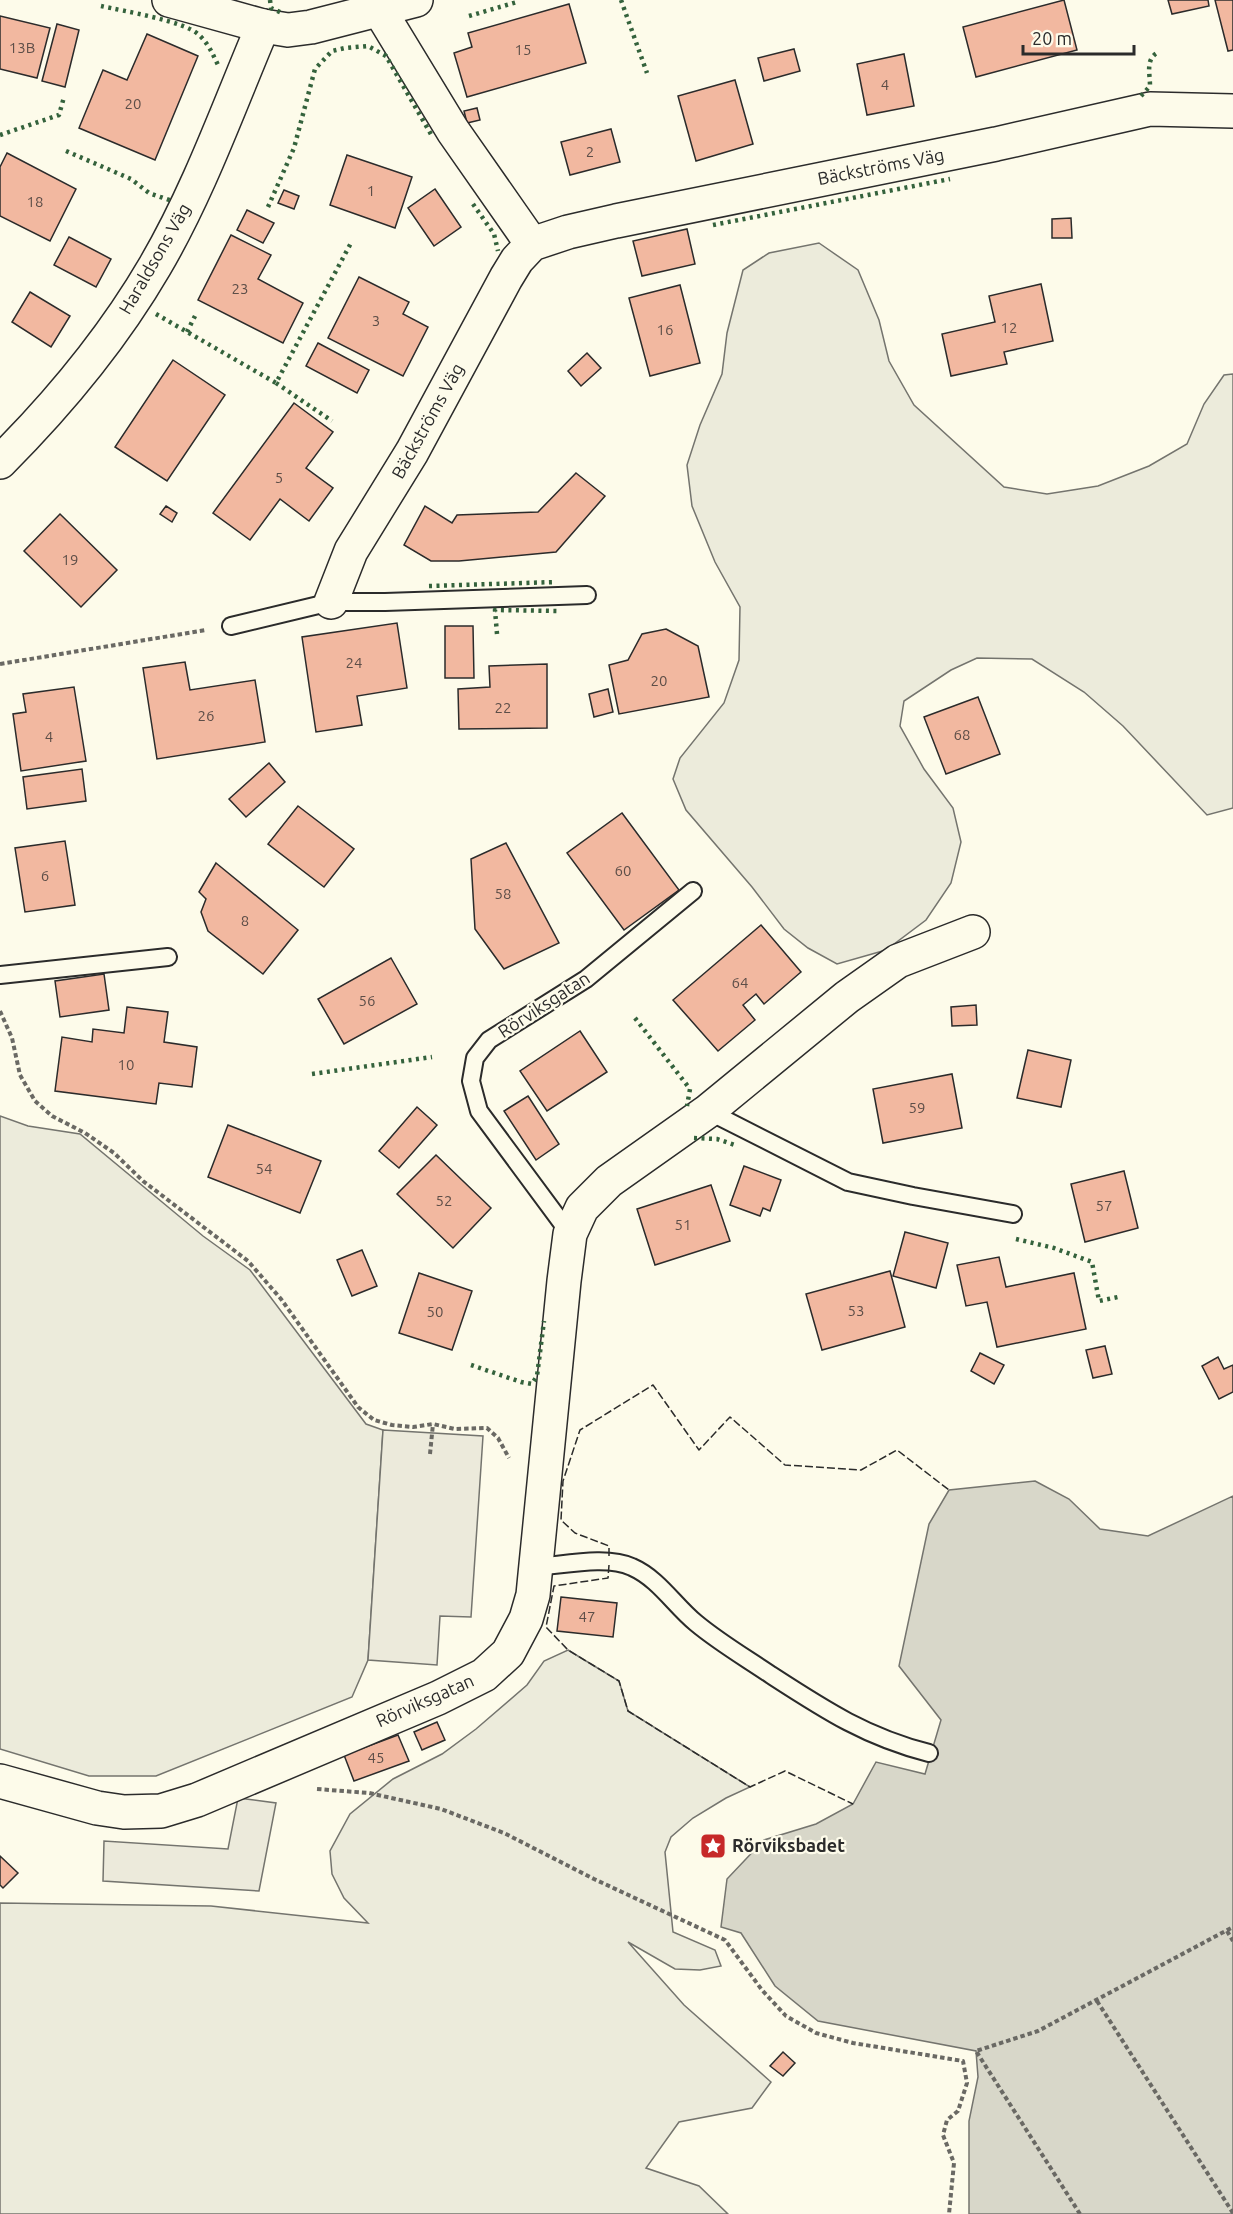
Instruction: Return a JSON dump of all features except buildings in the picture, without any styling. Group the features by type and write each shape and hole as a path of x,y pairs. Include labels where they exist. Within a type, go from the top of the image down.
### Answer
{"street":[{"path":"169,0 263,26 288,30 311,27 416,0"},
{"path":"380,10 453,131 532,244"},
{"name":"Haraldsons Väg","path":"0,462 33,429 78,375 125,314 156,265 197,183 263,26"},
{"name":"Bäckströms Väg","path":"331,602 351,551 412,452 506,278 517,260 532,244 568,232 616,221 981,147 1150,109 1233,111"},
{"name":"Rörviksgatan","path":"0,1781 97,1808 124,1812 161,1811 197,1800 438,1698 484,1675 508,1653 526,1619 533,1595 570,1234 582,1208 609,1181 708,1111 847,997 898,962 973,932"}],"lane":[{"path":"231,626 331,602 587,595"},
{"name":"Rörviksgatan","path":"570,1234 479,1111 471,1081 476,1058 489,1040 586,980 693,891"},
{"path":"0,975 168,957"},
{"path":"708,1111 848,1182 913,1197 1013,1214"},
{"path":"537,1567 609,1561 631,1566 653,1580 695,1622 724,1644 837,1718 899,1746 929,1753"}],"path":[{"path":"0,664 231,626"},
{"path":"0,1011 12,1038 20,1075 35,1101 52,1116 85,1133 114,1153 143,1181 248,1261 281,1299 358,1407 374,1420 413,1426 433,1424 455,1429 487,1428 498,1438 529,1489 544,1492"},
{"path":"430,1454 433,1424"},
{"path":"308,1788 369,1794 441,1809 504,1833 594,1880 725,1940 762,1990 786,2016 816,2033 853,2043 963,2061 967,2083 958,2111 947,2120 943,2135 954,2163 949,2214"},
{"path":"1080,2214 976,2051 1038,2031 1233,1927"},
{"path":"1227,1930 1233,1941"},
{"path":"1097,2001 1233,2213"}],"shaded area":[{"path":"819,243 858,270 879,320 889,361 914,405 1004,487 1047,494 1098,486 1149,466 1187,444 1204,404 1224,375 1233,374 1233,808 1207,815 1123,726 1084,692 1032,659 977,658 951,670 904,701 900,726 924,769 953,808 961,842 951,883 926,920 886,950 837,964 808,948 784,929 752,887 686,810 673,779 680,758 724,703 739,660 740,607 715,562 692,506 687,465 700,425 722,374 727,333 743,270 769,253"},
{"path":"0,1116 28,1126 80,1134 203,1236 250,1270 366,1424 383,1430 368,1660 352,1697 156,1776 89,1776 0,1749"},
{"path":"383,1430 483,1436 471,1617 440,1616 437,1665 368,1660"},
{"path":"1035,1481 1069,1499 1100,1529 1148,1536 1233,1496 1233,2214 969,2214 969,2121 978,2077 976,2051 818,2021 775,1986 741,1933 721,1927 727,1879 764,1840 816,1824 853,1804 876,1762 925,1774 941,1720 899,1666 929,1524 949,1490"},
{"path":"568,1650 619,1681 628,1711 750,1787 726,1798 693,1818 671,1837 665,1852 673,1932 715,1950 721,1966 700,1970 675,1969 628,1942 684,2005 771,2082 752,2108 679,2122 646,2168 699,2186 728,2214 0,2214 0,1903 211,1906 368,1923 344,1898 332,1874 330,1851 350,1814 393,1779 442,1754 476,1729 527,1685 544,1661"},
{"path":"238,1798 276,1803 259,1891 103,1881 104,1841 228,1849"}],"hedge":[{"path":"270,0 271,8 282,13"},
{"path":"621,0 647,73"},
{"path":"469,16 517,2"},
{"path":"101,6 168,21 192,30 206,42 219,67"},
{"path":"268,207 294,148 315,69 332,51 368,46 386,56 432,136"},
{"path":"1141,96 1150,86 1150,62 1159,52"},
{"path":"0,135 59,115 64,97"},
{"path":"66,151 131,179 149,193 172,201"},
{"path":"713,225 950,179"},
{"path":"473,204 494,234 498,251"},
{"path":"156,314 276,383 351,243"},
{"path":"187,332 196,314"},
{"path":"276,383 332,421"},
{"path":"429,586 556,582"},
{"path":"497,634 495,610 559,611"},
{"path":"635,1018 690,1089 687,1106"},
{"path":"312,1074 432,1057"},
{"path":"694,1138 717,1139 735,1145"},
{"path":"1016,1239 1054,1248 1092,1262 1099,1301 1118,1297"},
{"path":"471,1365 532,1384 537,1376 544,1321"}],"fence":[{"path":"609,1556 609,1546 575,1533 561,1520 563,1481 580,1430 653,1385 699,1450 730,1417 785,1465 861,1470 897,1450 949,1490"},
{"path":"609,1565 608,1578 554,1586 546,1627 568,1650 619,1681 628,1711 750,1787 785,1771 853,1804"}],"place":[{"name":"Rörviksbadet","path":"713,1846"}]}
